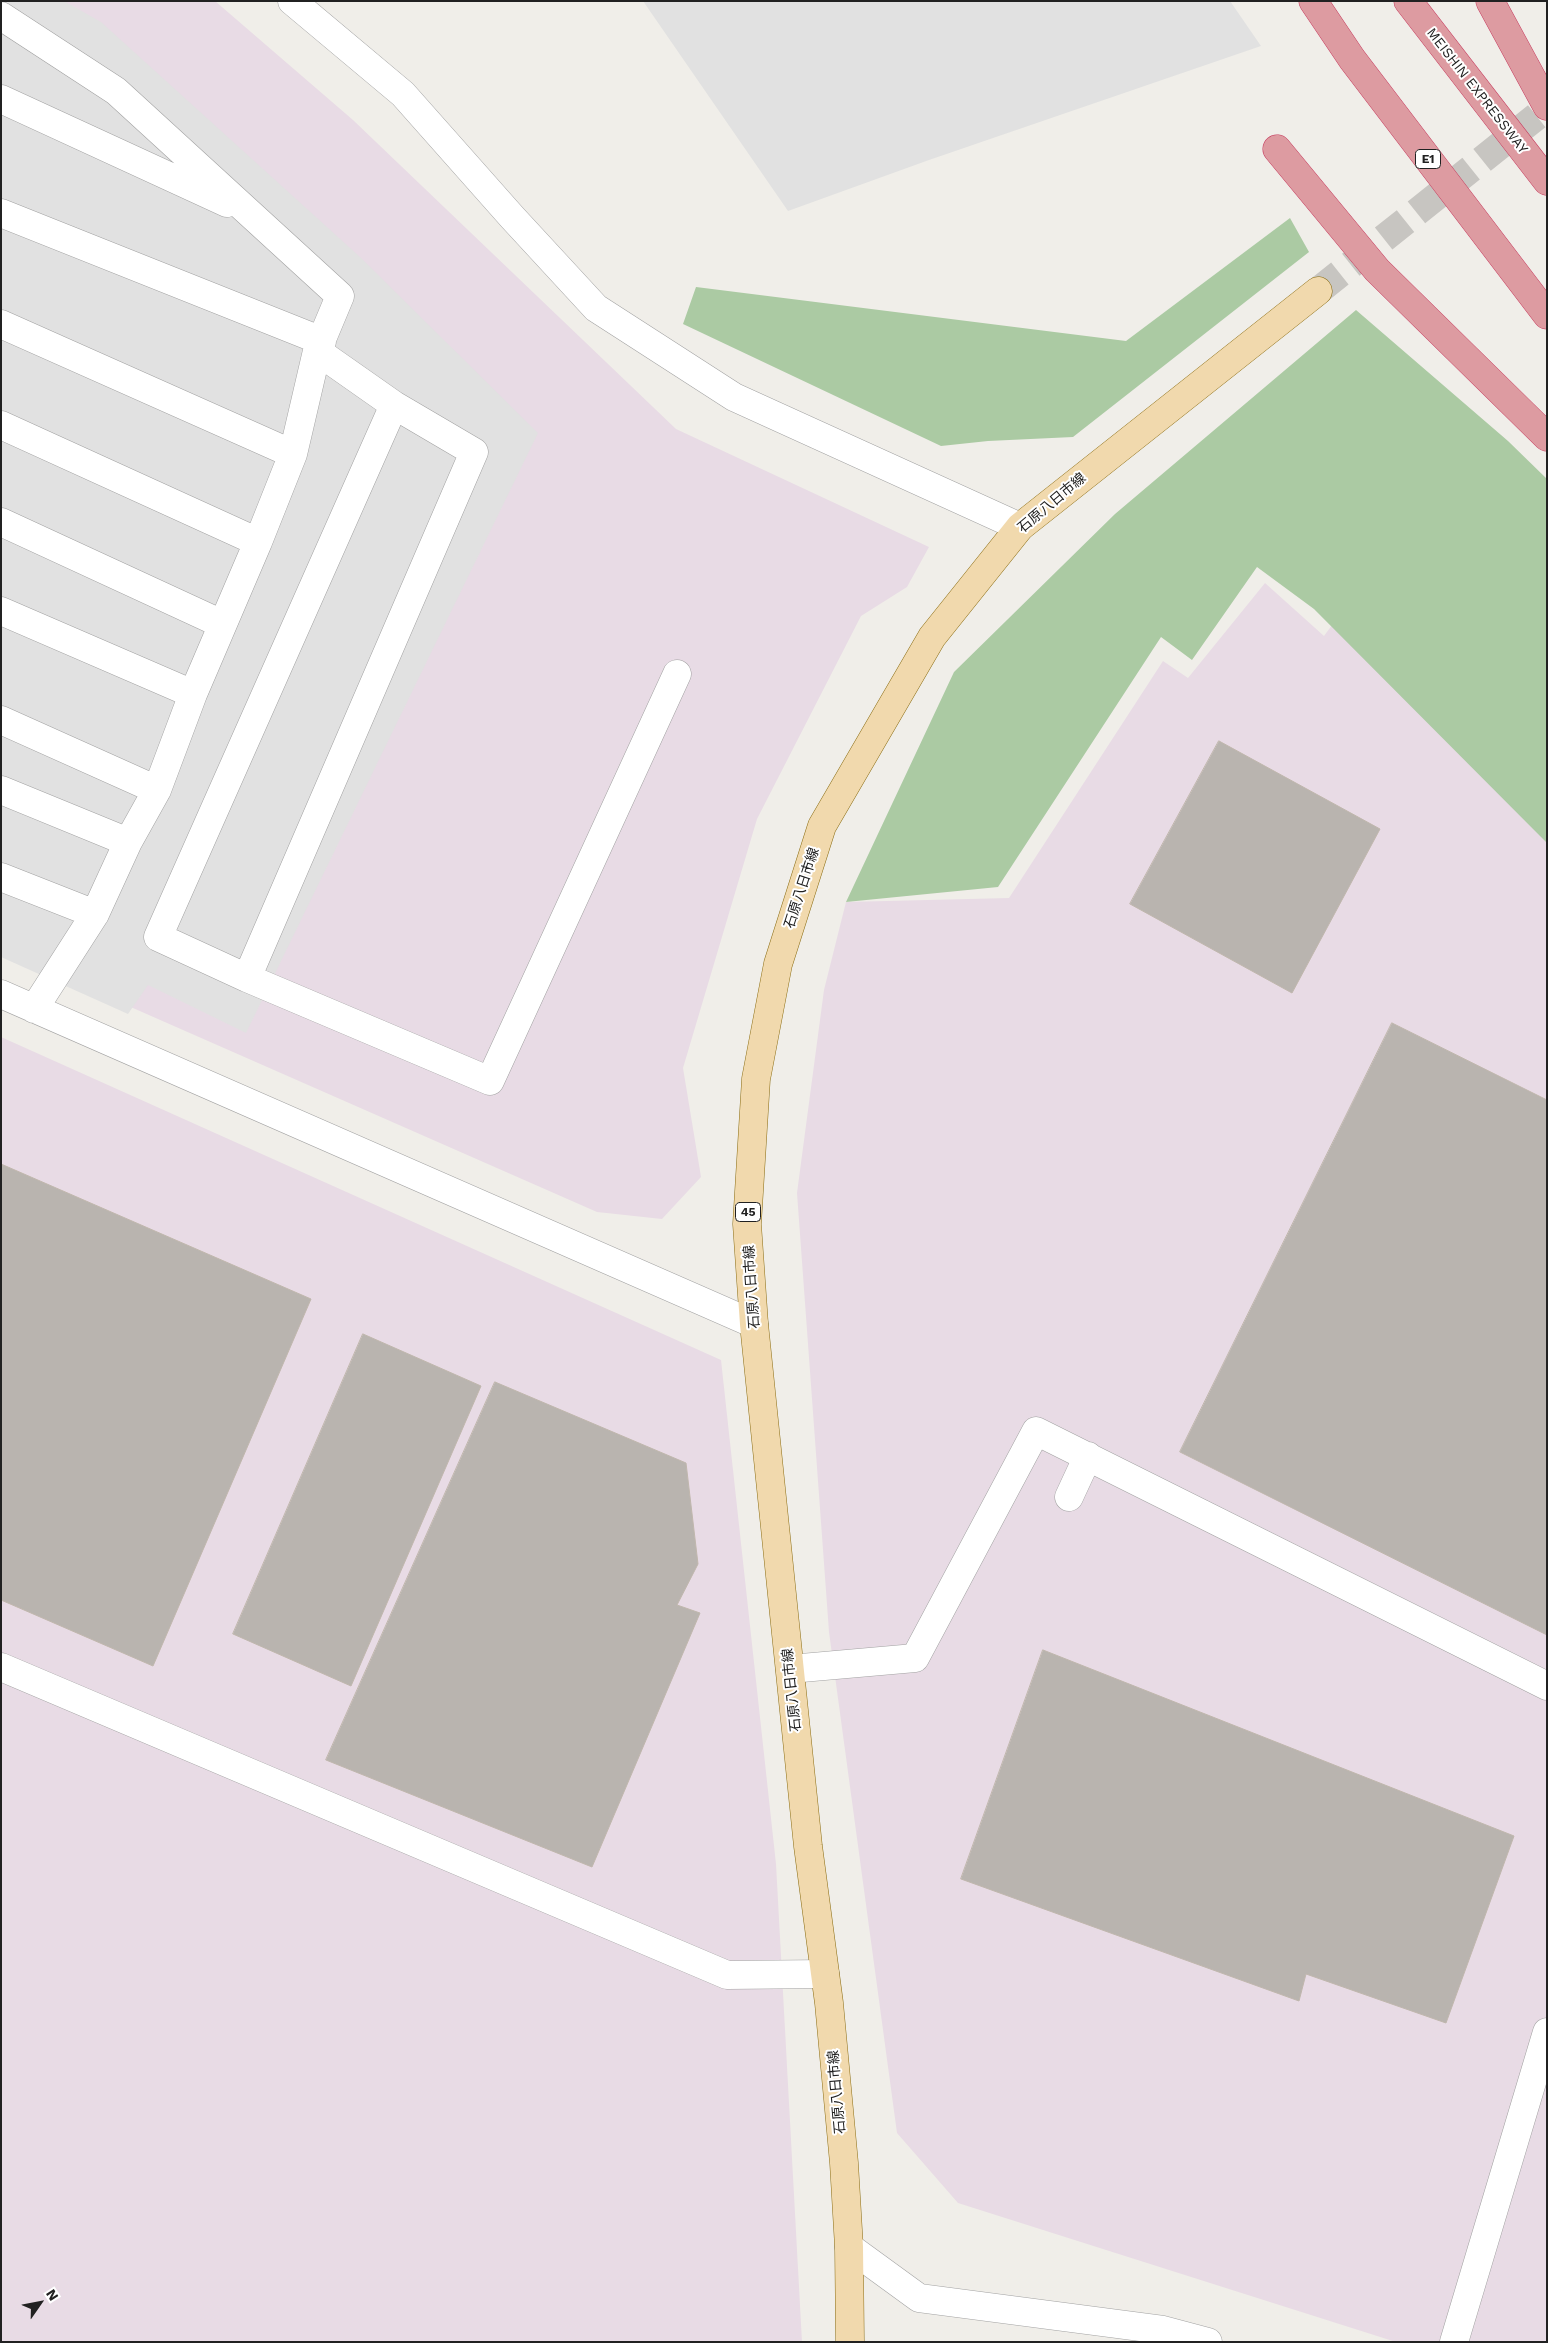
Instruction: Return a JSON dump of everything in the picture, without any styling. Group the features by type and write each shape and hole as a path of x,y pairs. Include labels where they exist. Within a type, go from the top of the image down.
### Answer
{"highway":[{"name":"E1","path":"1313,1 1352,59 1547,315"},
{"name":"MEISHIN EXPRESSWAY","path":"1408,1 1547,181"},
{"path":"1490,1 1547,106"},
{"path":"1277,149 1377,270 1547,437"}],"main road":[{"name":"石原八日市線","path":"850,2342 849,2247 844,2164 825,1974 808,1846 754,1324 747,1224 756,1079 778,964 822,826 932,637 1020,527 1318,291"}],"street":[{"path":"292,1 403,94 596,308 734,397 1020,527"},
{"path":"1,16 116,91 340,296 320,346 293,454 258,542 193,694 157,790 128,842 95,914 34,1009"},
{"path":"1,99 250,214"},
{"path":"1,213 320,346 394,405 474,452 247,978"},
{"path":"1,324 293,454"},
{"path":"394,405 158,937 247,978 490,1080 677,674"},
{"path":"1,425 258,542"},
{"path":"1,522 222,624"},
{"path":"1,611 193,694"},
{"path":"1,720 157,790"},
{"path":"1,790 128,842"},
{"path":"1,878 95,914"},
{"path":"1,994 754,1324"},
{"path":"790,1669 914,1658 1036,1431 1547,1686"},
{"path":"1070,1497 1088,1456"},
{"path":"1,1667 727,1975 825,1974"},
{"path":"1454,2342 1540,2079 1547,2032"},
{"path":"849,2247 919,2298 1163,2330 1208,2342"}],"shaded area":[{"path":"1,1 215,1 353,120 676,429 929,547 907,587 861,616 757,819 683,1068 701,1177 662,1219 597,1212 1,950"},
{"path":"1,1 64,1 101,22 360,257 538,433 246,1033 148,985 128,1014 1,957"},
{"path":"643,1 1230,1 1261,46 929,160 788,211"},
{"path":"1417,509 1547,635 1547,2342 1396,2342 958,2203 897,2133 829,1632 797,1193 824,990 846,902 1009,898 1163,661 1188,678 1265,583 1324,636"},
{"path":"1,1037 721,1360 776,1864 802,2342 1,2342"}],"green space":[{"path":"1290,218 1309,252 1073,437 988,441 941,446 683,324 696,287 1126,341"},
{"path":"1356,310 1508,441 1547,479 1547,843 1314,609 1257,567 1192,660 1161,637 998,887 846,902 954,672 1115,514"}],"building":[{"path":"1219,741 1380,829 1292,993 1130,904"},
{"path":"1392,1023 1547,1100 1547,1635 1180,1452"},
{"path":"1,1164 311,1299 153,1666 1,1600"},
{"path":"363,1334 481,1386 351,1686 233,1634"},
{"path":"495,1382 686,1463 698,1564 677,1605 700,1613 592,1867 326,1760"},
{"path":"1043,1650 1514,1836 1446,2023 1306,1974 1299,2001 961,1879"}],"tunnel":[{"path":"1318,291 1547,108"}]}
